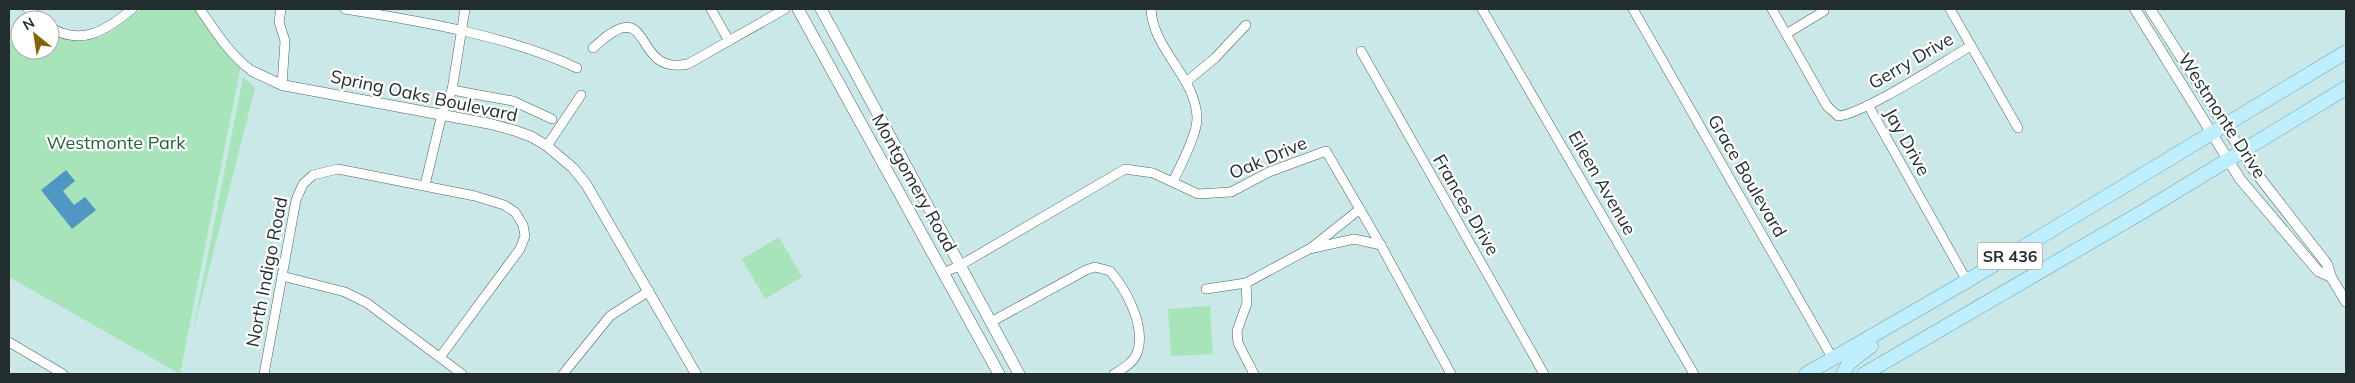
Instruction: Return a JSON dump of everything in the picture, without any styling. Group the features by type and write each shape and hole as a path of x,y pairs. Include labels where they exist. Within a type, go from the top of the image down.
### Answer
{"main road":[{"name":"Montgomery Road","path":"798,9 999,374"},
{"name":"Montgomery Road","path":"821,9 1019,374"},
{"name":"SR 436","path":"1806,374 1967,281 2346,52"},
{"name":"SR 436","path":"1864,374 2242,153 2346,88"},
{"path":"856,115 879,117"},
{"path":"1843,374 1849,363 1859,354 1919,309"},
{"path":"1831,374 1833,359"}],"street":[{"path":"60,33 76,37 98,34 132,9"},
{"name":"Spring Oaks Boulevard","path":"200,9 236,60 252,71 282,85 442,114 516,131 532,137 547,146 573,168 586,184 696,374"},
{"path":"281,9 280,22 285,41 282,85"},
{"path":"345,9 393,13 546,54 577,68"},
{"path":"425,185 442,114 452,90 465,9"},
{"path":"711,9 729,41"},
{"path":"593,48 613,32 623,27 632,28 640,34 656,60 676,66 688,64 785,9"},
{"path":"1151,9 1152,19 1163,48 1191,90 1198,118 1173,182"},
{"name":"Eileen Avenue","path":"1482,9 1694,374"},
{"name":"Grace Boulevard","path":"1633,9 1833,359"},
{"name":"Jay Drive","path":"1772,9 1832,112 1838,116 1845,116 1868,105 1967,281"},
{"path":"1950,9 2018,128"},
{"name":"Westmonte Drive","path":"2135,9 2211,135 2240,179 2318,270 2331,277"},
{"name":"Westmonte Drive","path":"2150,9 2242,153 2327,264 2331,277 2346,302"},
{"path":"1786,34 1824,11"},
{"path":"1186,82 1215,58 1246,25"},
{"name":"Gerry Drive","path":"1868,105 1971,46"},
{"name":"Frances Drive","path":"1360,51 1544,374"},
{"path":"452,90 512,101 552,120"},
{"path":"547,146 581,95"},
{"name":"Oak Drive","path":"943,273 959,266 1125,169 1153,173 1198,194 1231,192 1269,172 1326,151 1360,209"},
{"name":"North Indigo Road","path":"264,374 296,200 303,184 313,175 338,169 425,185 504,205 515,212 523,225 525,236 520,249 440,357"},
{"path":"1206,289 1246,283 1309,250 1360,209 1451,374"},
{"path":"1309,250 1354,239 1381,245"},
{"path":"991,322 1086,270 1095,267 1110,271 1131,307 1139,334 1138,350 1132,361 1114,374"},
{"path":"282,276 345,292 367,303 462,374"},
{"path":"1246,283 1247,303 1236,331 1238,343 1254,374"},
{"path":"563,374 610,316 649,291"},
{"path":"9,342 63,374"}],"green space":[{"name":"Westmonte Park","path":"141,9 195,9 225,51 241,65 180,374 9,277 9,44 10,43 10,60 60,60 60,33 72,38 94,39 119,26"},
{"path":"243,77 255,88 192,336"},
{"path":"779,237 802,277 765,299 742,259"},
{"path":"1210,306 1213,354 1171,356 1168,309"}],"water":[{"path":"66,170 75,181 63,191 74,205 85,197 96,210 72,229 41,190"}]}
